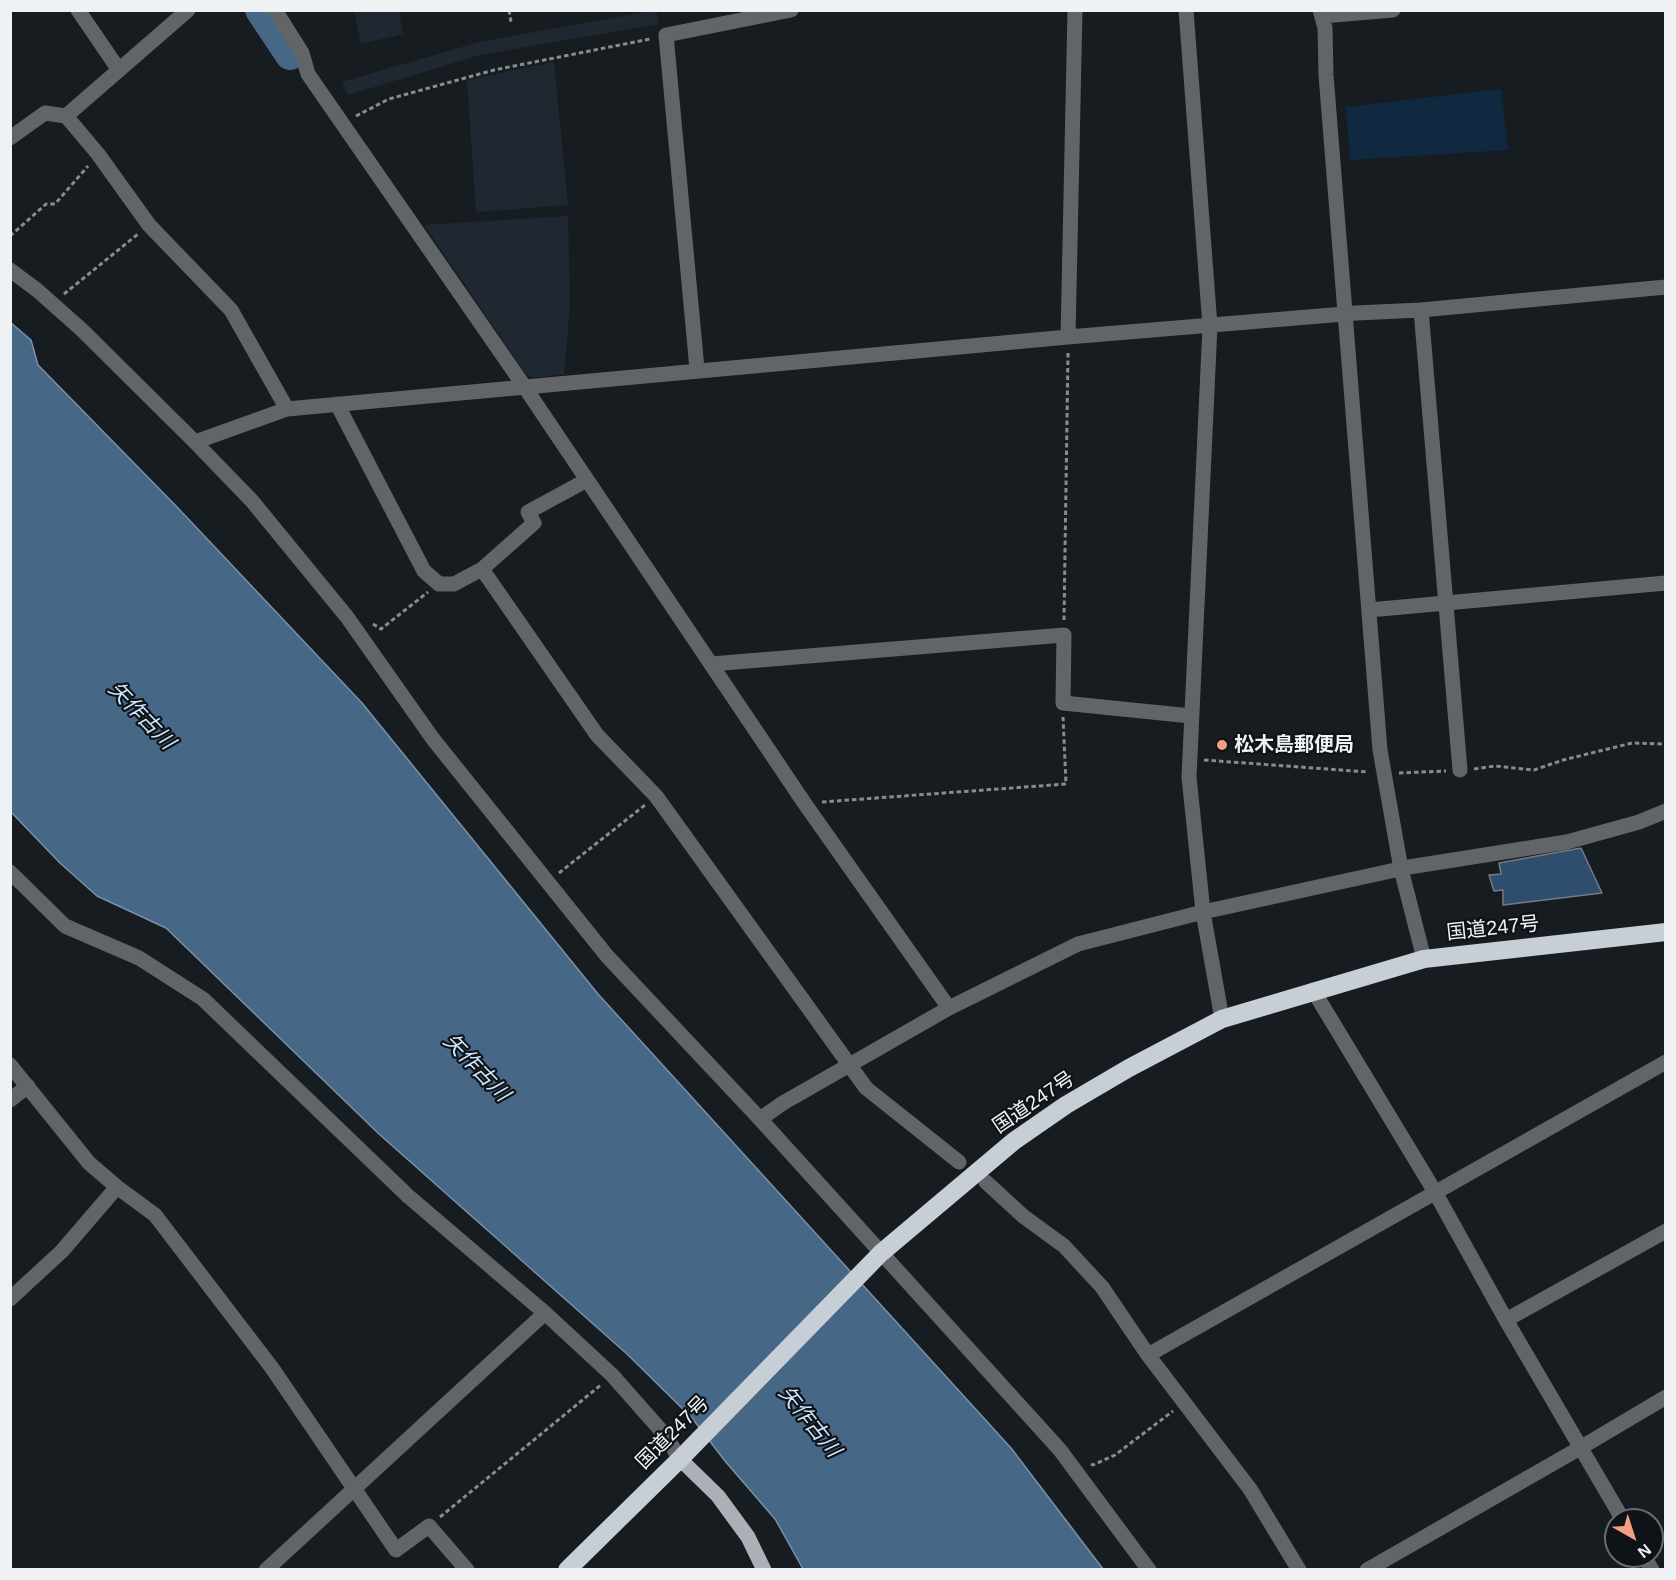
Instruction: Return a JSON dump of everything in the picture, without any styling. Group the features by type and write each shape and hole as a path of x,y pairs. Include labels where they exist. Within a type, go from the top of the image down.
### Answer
{"highway":[{"name":"国道247号","path":"567,1569 680,1459 881,1253 1014,1141 1066,1105 1129,1068 1222,1019 1313,990 1424,959 1665,932"}],"main road":[{"path":"680,1459 718,1496 748,1537 764,1569"}],"street":[{"path":"78,10 119,70"},
{"path":"66,116 188,10"},
{"path":"275,10 302,53 308,74 524,386 805,804 949,1008"},
{"path":"697,369 666,35 791,10"},
{"path":"1068,336 1075,10"},
{"path":"1186,10 1210,326 1189,777 1203,912 1222,1019"},
{"path":"1394,10 1321,13 1325,28 1326,75 1383,771 1401,869 1424,959"},
{"path":"10,138 45,113 66,116 98,154 148,225 231,310 287,409"},
{"path":"10,270 37,290 67,318 195,442 252,501 347,617 433,739 607,956 760,1119 1059,1450 1149,1569"},
{"path":"195,442 287,409 1068,336 1421,310 1665,287"},
{"path":"1421,310 1460,770"},
{"path":"338,404 424,571 439,584 454,584 482,569 534,523 528,512 587,480"},
{"path":"482,569 597,735 656,796 866,1088 959,1162"},
{"path":"1369,610 1665,583"},
{"path":"711,664 1064,635 1062,703 1191,716"},
{"path":"760,1119 783,1103 949,1008 1078,944 1203,912 1401,869 1567,842 1639,822 1665,811"},
{"path":"10,873 64,926 139,958 203,999 408,1196 545,1313 612,1376 665,1435 680,1459"},
{"path":"1313,990 1435,1192 1506,1320 1616,1508"},
{"path":"1148,1355 1665,1062"},
{"path":"10,1065 89,1163 155,1215 272,1368 396,1550 429,1526 467,1569"},
{"path":"10,1100 28,1086"},
{"path":"986,1182 1023,1216 1064,1246 1102,1287 1148,1355 1250,1489 1299,1569"},
{"path":"10,1299 62,1251 117,1187"},
{"path":"1506,1320 1665,1231"},
{"path":"266,1569 545,1313"},
{"path":"1367,1569 1665,1397"}],"path":[{"path":"509,10 511,22"},
{"path":"339,119 389,99 494,70 666,35"},
{"path":"10,236 46,204 55,204 98,154"},
{"path":"67,318 61,297 148,225"},
{"path":"1064,635 1068,336"},
{"path":"371,623 381,629 439,584"},
{"path":"805,804 1066,783 1062,703"},
{"path":"1190,758 1396,773 1495,766 1534,770 1563,760 1632,743 1665,744"},
{"path":"561,871 656,796"},
{"path":"429,1526 612,1376"},
{"path":"1085,1461 1094,1465 1115,1455 1184,1403"}],"shaded area":[{"path":"656,10 659,24 480,55 348,95 342,82 479,42"},
{"path":"354,11 399,11 403,34 361,44"},
{"path":"554,62 568,205 476,212 467,80"},
{"path":"1501,89 1508,150 1350,160 1346,107"},
{"path":"568,216 570,306 564,374 534,378 525,373 424,225"}],"water":[{"name":"矢作古川","path":"10,322 31,340 38,365 177,507 362,703 598,994 1011,1448 1103,1569 803,1569 775,1519 725,1461 692,1418 627,1354 379,1134 166,928 97,896 60,863 11,812"}],"building":[{"path":"1581,848 1602,893 1503,905 1503,890 1494,891 1489,875 1501,874 1499,863"}],"waterway":[{"path":"260,10 290,55"}],"place":[{"name":"松木島郵便局","path":"1222,745"}]}
